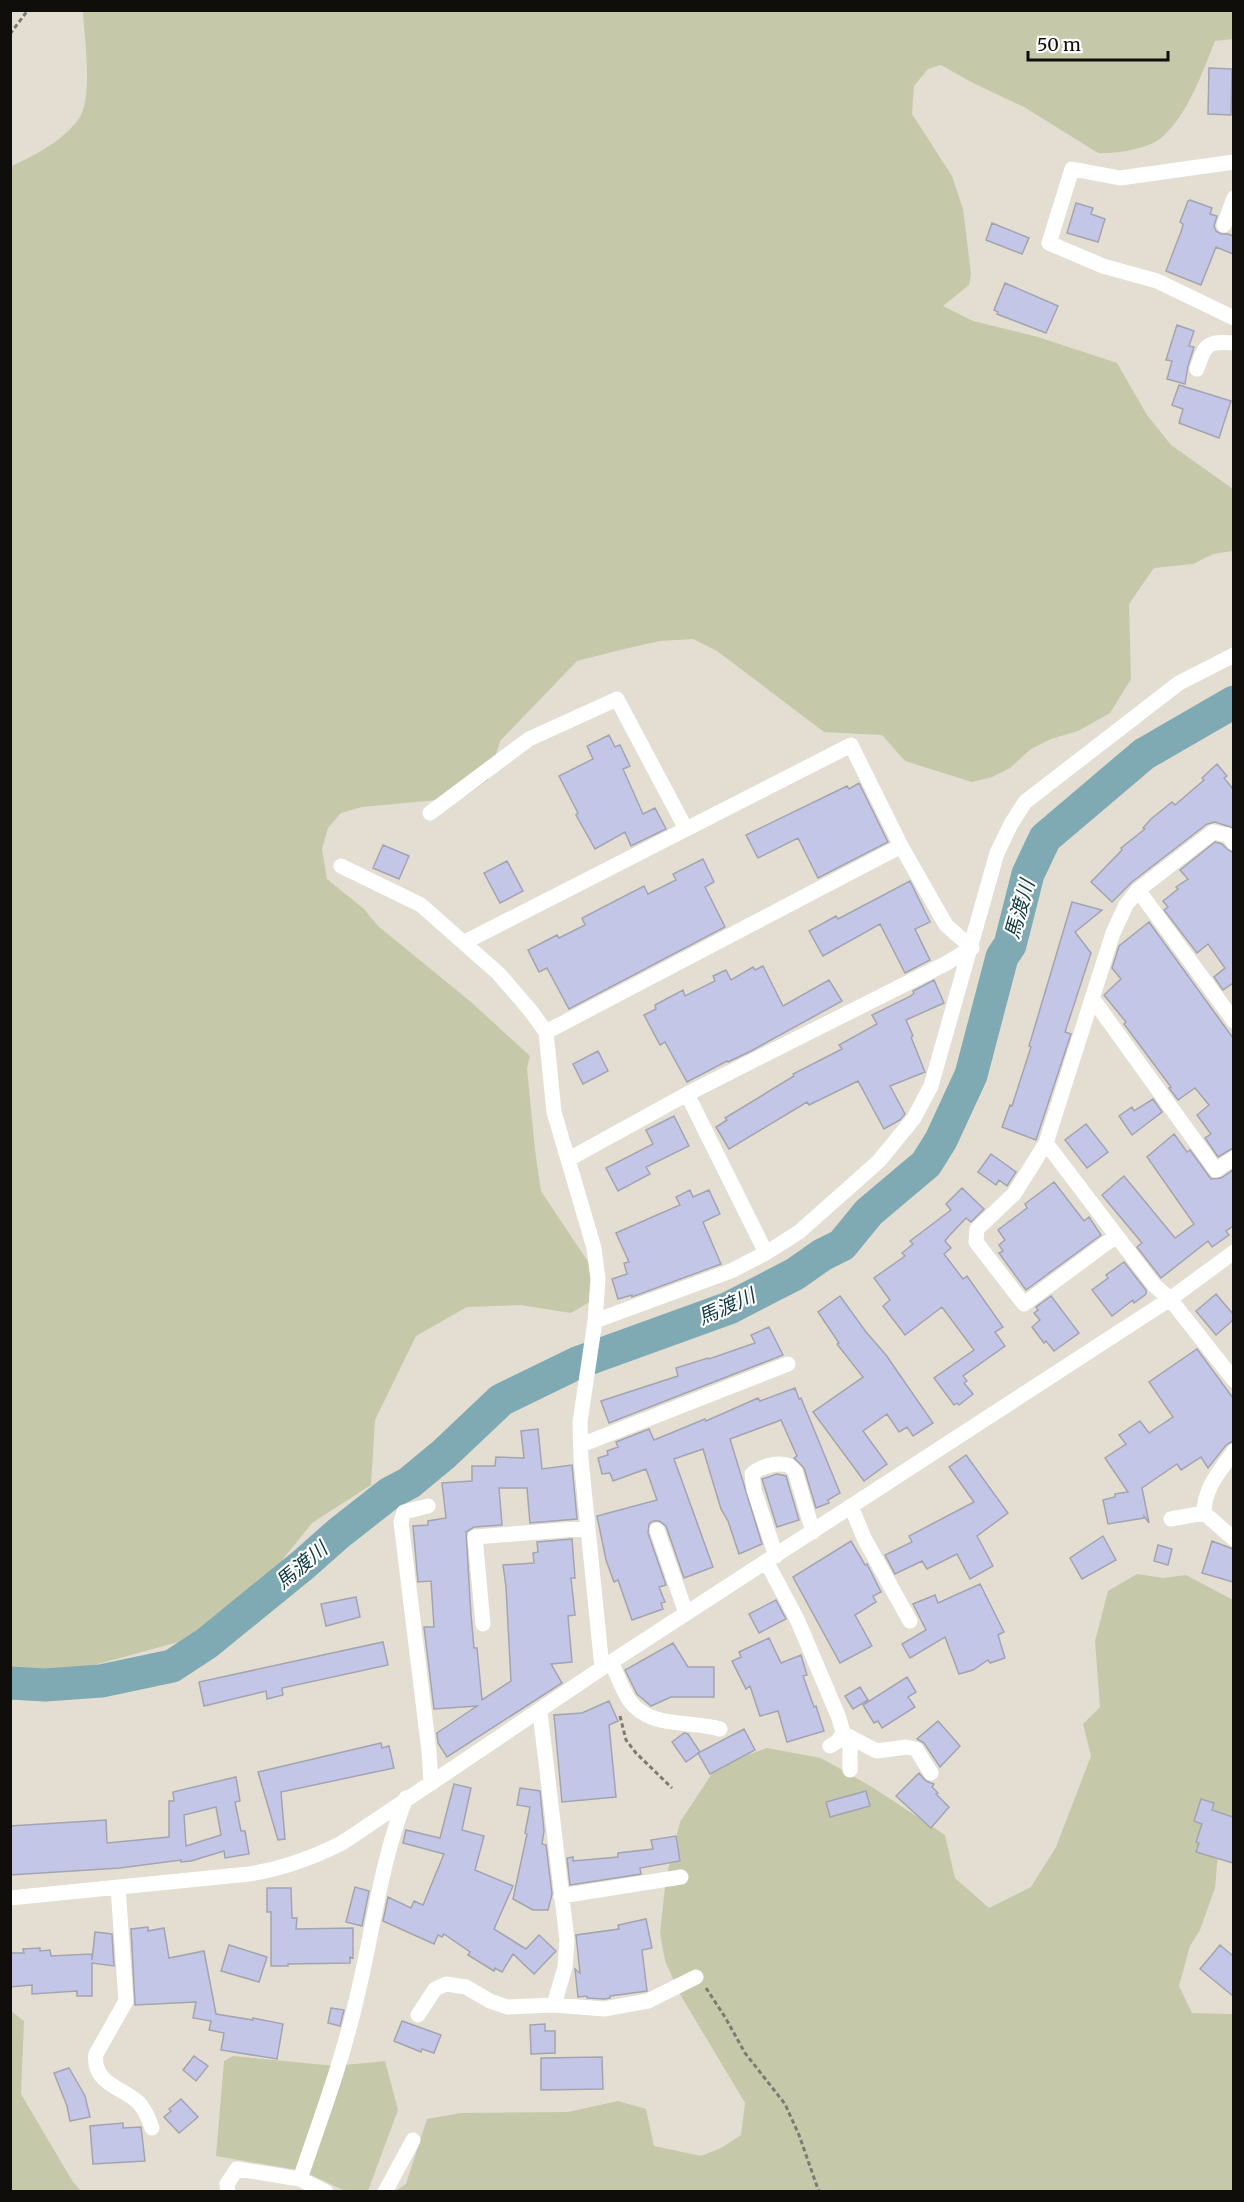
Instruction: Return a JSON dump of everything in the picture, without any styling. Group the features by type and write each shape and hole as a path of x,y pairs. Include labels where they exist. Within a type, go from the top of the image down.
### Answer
{"street":[{"path":"1233,162 1120,178 1072,168 1049,243 1104,266 1157,281 1233,318"},
{"path":"1224,225 1233,198"},
{"path":"1197,369 1204,349 1210,344 1233,343"},
{"path":"595,1321 731,1271 766,1253 799,1232 879,1161 914,1118 931,1086 972,948 997,853 1025,802 1179,683 1233,655"},
{"path":"430,813 529,740 617,699 686,829"},
{"path":"465,942 851,745 901,846 946,925 972,948"},
{"path":"1116,1236 1024,1304 976,1242 977,1229 1014,1194 1046,1143 1113,933 1126,905 1138,890 1213,832 1228,835 1233,843"},
{"path":"546,1032 901,846"},
{"path":"341,866 421,905 499,974 546,1032 554,1112 594,1248 598,1279 595,1321 580,1422 588,1528 607,1665 628,1699 640,1712 652,1718 720,1729"},
{"path":"1138,890 1233,1021"},
{"path":"569,1159 687,1094 924,975 972,948"},
{"path":"1092,998 1216,1170 1233,1158"},
{"path":"687,1094 766,1253"},
{"path":"1046,1143 1154,1285 1170,1299 1233,1380"},
{"path":"10,1898 249,1874 278,1869 342,1844 406,1798 540,1712 686,1613 1170,1299 1233,1252"},
{"path":"1215,1356 1233,1360"},
{"path":"581,1444 788,1364"},
{"path":"1233,1451 1204,1499 1204,1513 1233,1539"},
{"path":"813,1532 795,1471 790,1466 776,1464 755,1471 752,1474 754,1490 771,1559 850,1746 850,1770"},
{"path":"428,1506 404,1512 401,1522 431,1782"},
{"path":"851,1506 864,1538 910,1621"},
{"path":"1171,1519 1204,1513"},
{"path":"483,1624 475,1537 588,1528"},
{"path":"657,1530 686,1613"},
{"path":"540,1712 566,1952 565,1967 554,2005"},
{"path":"830,1746 838,1741 843,1733"},
{"path":"843,1733 877,1750 916,1749 931,1773"},
{"path":"300,2179 334,2080 353,2015 371,1938 384,1866 406,1798"},
{"path":"561,1896 681,1877"},
{"path":"118,1887 126,2001 96,2054 95,2063 97,2069 112,2086 141,2106 153,2128"},
{"path":"418,2015 435,1989 446,1984 466,1987 490,2001 507,2007 554,2005 604,2009 631,2005 661,1996 696,1977"},
{"path":"385,2192 413,2140"},
{"path":"228,2192 227,2184 237,2169 300,2179 327,2192"}],"path":[{"path":"10,34 28,10"},
{"path":"618,1710 626,1740 672,1788"},
{"path":"696,1977 699,1976 745,2053 785,2104 799,2135 819,2192"}],"green space":[{"path":"83,11 1233,11 1233,39 1215,41 1187,106 1179,118 1161,138 1140,148 1122,152 1098,153 1024,107 941,65 928,69 914,86 912,114 952,176 963,209 971,274 969,285 943,306 973,321 1038,337 1117,363 1147,415 1171,445 1233,489 1233,551 1213,554 1193,564 1154,568 1129,604 1131,679 1110,713 1078,731 1051,739 1031,749 1010,768 992,777 972,782 905,761 882,735 824,732 717,651 693,639 660,641 577,661 500,741 488,780 468,794 438,800 362,807 341,813 328,828 322,849 327,879 364,909 378,926 471,1002 530,1056 527,1068 541,1191 589,1263 596,1298 571,1313 520,1305 467,1307 416,1336 375,1420 371,1485 312,1523 272,1573 204,1635 87,1667 11,1670 10,167 56,141 78,120 83,110 87,83"},
{"path":"1137,1574 1163,1578 1186,1575 1233,1600 1233,1813 1218,1854 1215,1888 1200,1930 1190,1946 1179,1986 1192,2013 1233,2014 1233,2191 394,2192 406,2184 427,2119 461,2113 568,2112 618,2101 646,2109 654,2146 701,2156 721,2148 741,2135 745,2103 681,1996 665,1961 660,1933 666,1878 680,1822 717,1766 767,1748 821,1758 872,1787 945,1835 955,1878 989,1908 1031,1887 1056,1847 1091,1756 1083,1724 1100,1707 1095,1641 1108,1591"},
{"path":"11,2011 24,2021 21,2094 73,2182 81,2191 11,2191"},
{"path":"233,2056 335,2066 385,2061 398,2110 368,2191 345,2191 303,2171 216,2156 224,2061"}],"building":[{"path":"1209,68 1232,69 1231,115 1208,114"},
{"path":"1190,200 1212,208 1210,214 1217,216 1214,226 1216,231 1233,236 1233,254 1216,247 1201,285 1166,271 1182,229 1183,224 1180,222"},
{"path":"1076,203 1093,208 1091,214 1105,219 1098,242 1067,233"},
{"path":"992,223 1029,238 1022,254 986,240"},
{"path":"1005,283 1058,306 1046,333 997,314 998,312 994,310"},
{"path":"1177,325 1194,331 1189,346 1194,347 1185,384 1167,379 1172,361 1166,360"},
{"path":"1179,385 1231,401 1219,438 1179,423 1183,409 1172,405"},
{"path":"609,735 615,747 620,745 630,766 623,769 643,814 655,808 666,829 631,846 625,832 595,849 576,815 578,813 559,776 593,759 587,746"},
{"path":"1217,764 1227,776 1224,778 1233,789 1233,828 1215,822 1207,824 1132,882 1112,902 1091,882 1122,850 1121,848 1145,829 1143,828 1151,819 1172,802 1175,805 1204,780 1202,778"},
{"path":"859,783 888,842 818,878 798,838 758,858 746,835 847,786 849,789"},
{"path":"1215,842 1222,844 1233,853 1233,983 1223,990 1214,977 1225,968 1208,944 1197,953 1164,910 1168,907 1163,901 1178,889 1176,887 1188,879 1180,870"},
{"path":"383,845 409,856 399,879 373,868"},
{"path":"703,859 714,882 705,887 725,927 569,1009 547,968 539,972 528,950 557,935 559,938 585,925 582,918 644,886 648,894 676,880 673,874"},
{"path":"507,861 523,891 500,903 484,873"},
{"path":"910,881 930,922 915,929 930,960 905,973 880,924 823,956 809,931 836,916 838,919"},
{"path":"1072,902 1102,910 1075,932 1091,953 1065,1032 1071,1034 1036,1140 1002,1127 1010,1105 1012,1106 1031,1047 1029,1046"},
{"path":"1149,922 1233,1038 1233,1148 1218,1157 1205,1138 1211,1134 1197,1115 1209,1105 1195,1088 1178,1100 1169,1088 1171,1087 1124,1024 1126,1022 1104,995 1121,979 1112,968 1119,946"},
{"path":"763,966 783,1006 829,980 842,1001 751,1051 687,1082 665,1042 660,1045 644,1015 656,1009 655,1005 683,990 685,996 715,981 713,976 726,970 731,980 753,967 755,970"},
{"path":"934,980 944,1003 906,1020 925,1072 890,1086 905,1114 900,1120 884,1129 858,1081 809,1105 807,1102 729,1149 716,1127 727,1120 725,1118 794,1076 793,1074 842,1049 839,1045 877,1024 872,1015 911,996 913,991"},
{"path":"598,1051 608,1071 583,1084 573,1064"},
{"path":"1153,1099 1162,1112 1132,1135 1119,1116 1132,1107 1134,1111"},
{"path":"674,1116 689,1146 646,1167 650,1174 618,1191 606,1168 653,1144 646,1130"},
{"path":"1086,1124 1108,1152 1087,1168 1065,1140"},
{"path":"1174,1134 1187,1152 1190,1150 1211,1179 1221,1178 1233,1170 1233,1226 1226,1231 1229,1235 1212,1247 1208,1241 1161,1278 1137,1247 1142,1243 1102,1195 1124,1176 1175,1238 1194,1224 1147,1157"},
{"path":"991,1154 1016,1172 1007,1186 999,1180 996,1185 978,1172"},
{"path":"1054,1182 1084,1221 1089,1217 1101,1235 1026,1290 999,1253 1003,1251 999,1245 1005,1240 998,1230 1027,1208 1025,1204"},
{"path":"962,1188 984,1209 971,1222 966,1218 948,1237 945,1241 951,1248 944,1254 963,1279 967,1276 1003,1327 995,1332 1005,1346 963,1376 967,1381 964,1383 973,1394 959,1405 957,1403 954,1405 934,1378 974,1350 942,1307 905,1335 883,1306 890,1300 874,1278 905,1256 902,1253 913,1244 910,1241 951,1210 946,1204"},
{"path":"690,1190 693,1197 709,1190 720,1214 703,1222 721,1264 632,1297 632,1295 618,1299 612,1279 627,1274 624,1263 629,1262 616,1233 680,1205 676,1197"},
{"path":"1124,1262 1146,1290 1146,1294 1134,1303 1133,1300 1112,1316 1092,1290 1108,1278 1106,1275"},
{"path":"1216,1294 1233,1314 1233,1320 1216,1335 1196,1311"},
{"path":"840,1296 886,1355 933,1423 913,1436 907,1427 899,1432 887,1414 863,1431 887,1464 864,1481 813,1412 863,1377 837,1344 839,1343 818,1312"},
{"path":"1051,1296 1079,1333 1054,1351 1046,1341 1044,1343 1032,1327 1040,1320 1034,1313 1038,1310 1036,1307"},
{"path":"769,1327 783,1355 609,1423 601,1401 678,1376 676,1368 755,1343 751,1335"},
{"path":"1197,1349 1233,1398 1233,1441 1226,1445 1208,1468 1201,1457 1181,1470 1177,1464 1142,1488 1149,1523 1144,1516 1144,1518 1108,1524 1103,1500 1115,1497 1115,1494 1128,1492 1105,1458 1126,1444 1119,1435 1140,1421 1149,1433 1173,1417 1149,1382"},
{"path":"795,1388 840,1493 828,1500 829,1503 816,1508 804,1468 794,1458 797,1456 781,1420 730,1439 762,1544 739,1554 728,1521 721,1509 703,1449 674,1459 713,1567 684,1578 666,1526 659,1521 653,1521 649,1524 648,1533 666,1585 659,1587 665,1602 661,1603 663,1609 632,1620 618,1580 614,1582 606,1560 597,1516 657,1500 646,1469 613,1481 610,1473 602,1474 598,1458 608,1455 607,1451 618,1447 616,1442 649,1429 654,1440 705,1419 706,1421 758,1398 760,1401"},
{"path":"538,1429 542,1469 572,1465 577,1519 530,1523 527,1488 499,1488 502,1525 474,1527 466,1532 474,1648 477,1648 482,1700 511,1681 503,1565 534,1563 533,1553 538,1552 537,1542 572,1539 575,1578 571,1578 575,1615 568,1616 572,1662 551,1664 562,1683 447,1757 438,1743 437,1733 477,1706 434,1709 424,1627 434,1627 431,1581 418,1582 413,1526 428,1525 428,1521 446,1518 442,1483 472,1481 472,1466 495,1466 496,1457 524,1458 521,1431"},
{"path":"966,1455 1008,1513 977,1536 993,1566 970,1579 957,1554 927,1569 922,1561 895,1574 885,1555 912,1542 909,1536 974,1502 949,1467"},
{"path":"777,1474 786,1476 799,1520 777,1527 762,1479"},
{"path":"1103,1536 1116,1560 1082,1579 1070,1558"},
{"path":"851,1541 865,1565 867,1564 881,1592 873,1596 876,1602 855,1615 872,1646 840,1663 793,1577"},
{"path":"1212,1541 1233,1549 1233,1582 1202,1573"},
{"path":"1158,1545 1172,1549 1168,1565 1154,1561"},
{"path":"980,1584 1004,1632 998,1635 1005,1658 990,1663 988,1660 973,1670 959,1674 945,1637 910,1658 902,1644 926,1630 913,1604 935,1595 938,1603"},
{"path":"356,1597 360,1617 326,1626 321,1604"},
{"path":"776,1600 786,1619 759,1633 749,1614"},
{"path":"769,1638 781,1663 801,1655 807,1675 803,1676 824,1731 787,1742 778,1711 760,1716 750,1686 746,1689 732,1661 741,1657 739,1652"},
{"path":"383,1642 388,1665 282,1688 283,1695 267,1699 266,1691 204,1706 199,1682"},
{"path":"673,1643 688,1667 714,1667 714,1697 671,1697 651,1706 637,1694 625,1670"},
{"path":"907,1677 916,1692 908,1697 915,1707 882,1728 878,1721 874,1723 863,1705"},
{"path":"860,1687 868,1700 853,1709 845,1696"},
{"path":"609,1701 618,1721 609,1725 616,1797 562,1802 554,1715 582,1713"},
{"path":"938,1721 960,1746 940,1767 924,1743 917,1739"},
{"path":"744,1729 755,1750 710,1774 698,1753"},
{"path":"684,1733 688,1734 700,1752 686,1762 672,1742"},
{"path":"381,1743 382,1748 389,1746 394,1768 281,1792 285,1839 278,1840 258,1772"},
{"path":"919,1773 926,1781 934,1784 932,1787 938,1793 936,1794 949,1807 931,1828 896,1796"},
{"path":"236,1777 240,1801 235,1802 241,1831 245,1831 249,1854 225,1858 224,1851 191,1861 10,1875 10,1826 106,1820 107,1843 169,1837 169,1801 174,1801 173,1792","holes":["216,1807 221,1835 186,1846 184,1815"]},
{"path":"454,1784 471,1788 462,1830 484,1836 475,1870 513,1886 494,1929 526,1949 539,1935 556,1951 534,1974 513,1954 502,1972 495,1968 494,1971 468,1955 470,1952 444,1934 442,1937 438,1935 434,1944 383,1921 388,1897 411,1908 414,1901 423,1905 444,1854 403,1843 406,1830 440,1838"},
{"path":"520,1788 540,1791 544,1831 542,1844 546,1845 552,1894 548,1910 533,1910 513,1899 527,1834 525,1833 530,1807 517,1805"},
{"path":"866,1791 870,1806 830,1817 826,1802"},
{"path":"1201,1799 1214,1803 1212,1810 1233,1817 1233,1863 1196,1852 1199,1843 1196,1842 1202,1824 1194,1821"},
{"path":"676,1836 680,1861 640,1868 641,1874 570,1885 567,1858 573,1857 573,1861 618,1857 618,1853 653,1849 651,1840"},
{"path":"355,1887 369,1891 362,1926 346,1922"},
{"path":"267,1888 291,1888 292,1918 297,1918 296,1929 353,1928 353,1958 350,1957 350,1963 271,1966 271,1912 267,1912"},
{"path":"646,1919 652,1948 642,1950 647,1991 610,1996 604,1999 578,1997 575,1969 580,1973 576,1935 619,1929 618,1925"},
{"path":"148,1927 148,1931 164,1928 169,1958 204,1951 216,2014 283,2024 277,2059 221,2050 224,2033 209,2030 211,2021 193,2018 196,2002 135,2005 131,1929"},
{"path":"95,1932 112,1934 114,1966 92,1963 92,1996 77,1996 77,1991 32,1994 32,1985 10,1987 10,1953 24,1953 23,1949 40,1948 40,1951 50,1950 51,1956 92,1954 92,1960"},
{"path":"229,1945 267,1957 259,1982 221,1971"},
{"path":"1220,1945 1233,1956 1233,1996 1200,1969"},
{"path":"331,2008 344,2010 340,2026 328,2023"},
{"path":"402,2021 441,2035 434,2053 422,2049 421,2052 394,2041"},
{"path":"545,2024 545,2031 555,2031 555,2053 531,2054 530,2025"},
{"path":"194,2056 208,2066 196,2081 183,2070"},
{"path":"602,2057 603,2089 541,2090 541,2058"},
{"path":"69,2068 85,2096 90,2117 70,2121 67,2106 54,2073"},
{"path":"181,2099 198,2117 179,2133 164,2117 171,2111 169,2109"},
{"path":"123,2123 123,2128 141,2127 145,2161 93,2164 90,2126"}],"waterway":[{"name":"馬渡川","path":"10,1683 45,1685 101,1681 172,1666 207,1643 390,1493 409,1483 444,1454 501,1400 577,1363 729,1308 795,1274 822,1255 842,1245 869,1212 926,1164 941,1140 971,1075 1002,957 1010,945 1028,874 1045,838 1144,754 1234,702"}]}
